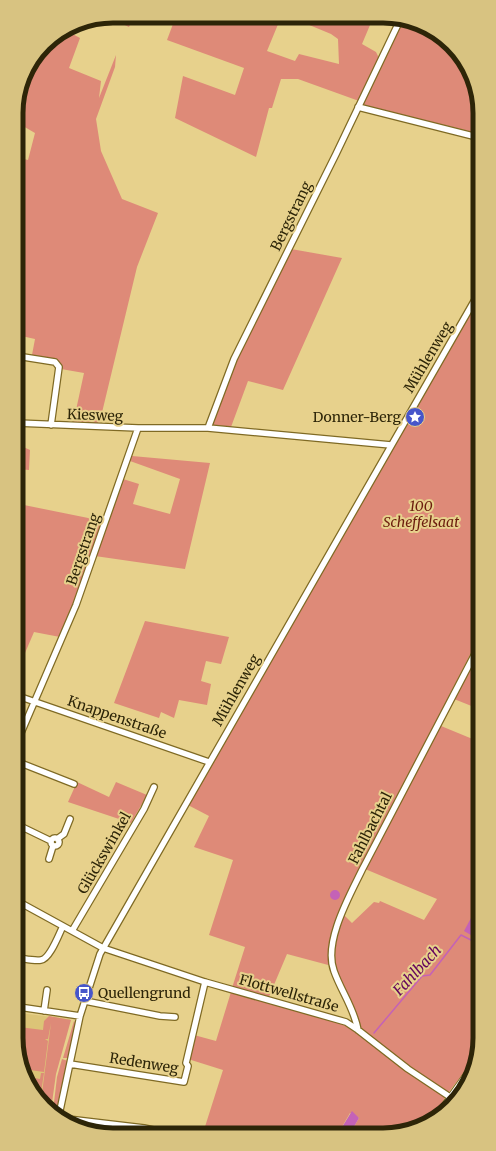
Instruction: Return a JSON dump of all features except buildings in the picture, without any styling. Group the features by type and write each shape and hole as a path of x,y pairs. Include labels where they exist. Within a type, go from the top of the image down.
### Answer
{"street":[{"name":"Bergstrang","path":"208,428 234,359 399,25"},
{"path":"358,107 473,136"},
{"name":"Mühlenweg","path":"60,1111 80,1016 96,962 103,948 473,303"},
{"name":"Kiesweg","path":"23,357 55,362 59,368 51,425"},
{"name":"Kiesweg","path":"23,423 138,428"},
{"name":"Bergstrang","path":"23,729 76,606 138,428"},
{"path":"138,428 208,428 391,445"},
{"name":"Fahlbachtal","path":"358,1030 355,1015 333,969 332,946 345,905 473,656"},
{"name":"Knappenstraße","path":"23,697 209,762"},
{"path":"23,764 74,784"},
{"name":"Glückswinkel","path":"72,931 144,809 154,786"},
{"path":"49,859 53,842 64,834 70,819"},
{"path":"23,827 53,842"},
{"name":"Flottwellstraße","path":"23,904 103,948 205,982 346,1022 408,1069 450,1097"},
{"path":"23,958 42,960 46,958 53,948 63,926"},
{"name":"Redenweg","path":"70,1064 184,1082 188,1066 186,1063 205,982"},
{"path":"44,1011 47,990"},
{"path":"85,1001 160,1016 175,1017"},
{"path":"23,1008 80,1016"},
{"path":"447,1102 462,1082"},
{"path":"78,1121 116,1128"}],"shaded area":[{"path":"333,890 337,890 339,891 339,899 333,900 330,897 330,893"},
{"path":"471,918 473,918 473,936 464,931"},
{"path":"23,1013 70,1019 55,1075 51,1104 35,1083 26,1061 23,1038"},
{"path":"352,1111 359,1118 353,1128 341,1128"}],"green space":[{"path":"120,23 131,23 129,27"},
{"path":"173,23 279,23 267,51 295,61 299,54 339,64 338,39 331,34 304,23 371,23 362,44 376,52 379,58 359,101 298,79 281,79 272,108 269,108 256,157 175,118 183,76 235,95 244,68 167,40"},
{"path":"401,25 423,32 438,42 447,49 461,68 470,90 473,113 473,132 362,105"},
{"path":"71,33 80,38 69,68 101,81 99,98 116,55 115,67 96,119 101,151 122,199 158,213 137,267 99,425 73,424 84,373 61,369 61,366 56,359 32,355 35,339 23,336 23,159 28,160 35,133 23,126 24,101 26,90 35,68 49,49"},
{"path":"291,249 342,258 283,390 248,381 231,427 212,425 237,359"},
{"name":"100 Scheffelsaat","path":"473,307 473,649 355,880 331,947 332,966 287,954 268,999 232,988 245,947 209,935 233,860 194,847 209,816 186,804"},
{"path":"23,447 30,450 29,470 23,470"},
{"path":"132,456 210,463 185,569 95,556 123,479 139,484 133,504 170,514 180,479 130,461"},
{"path":"23,505 103,521 74,605 60,637 34,632 23,658"},
{"path":"145,621 229,637 221,664 206,661 201,681 211,684 207,705 179,700 174,718 161,712 159,718 114,703"},
{"path":"469,669 473,671 473,707 454,699"},
{"path":"441,726 473,739 473,1044 468,1067 448,1093 409,1068 360,1029 356,1013 342,987 335,968 333,948 343,914 352,923 374,902 379,903 380,901 424,920 437,899 365,869 430,743"},
{"path":"77,782 109,797 116,782 147,795 131,823 68,802"},
{"path":"231,992 348,1026 446,1095 440,1107 433,1113 423,1119 395,1127 353,1128 359,1118 350,1113 341,1128 205,1128 223,1070 188,1059 194,1035 216,1041"},
{"path":"49,1016 71,1020 56,1074 52,1104 42,1093 51,1023 48,1039 45,1039 48,1041 44,1072 29,1070 24,1050 23,1028 43,1030 44,1021"},
{"path":"74,1021 76,1025 68,1058 63,1058"},
{"path":"62,1059 68,1061 57,1108 54,1106 57,1077"},
{"path":"41,1073 44,1073 41,1092 33,1078 40,1079"}],"waterway":[{"name":"Fahlbach","path":"374,1033 422,976 430,975 461,935 473,941"}],"place":[{"name":"Donner-Berg","path":"415,417"},
{"name":"Quellengrund","path":"84,993"}]}
